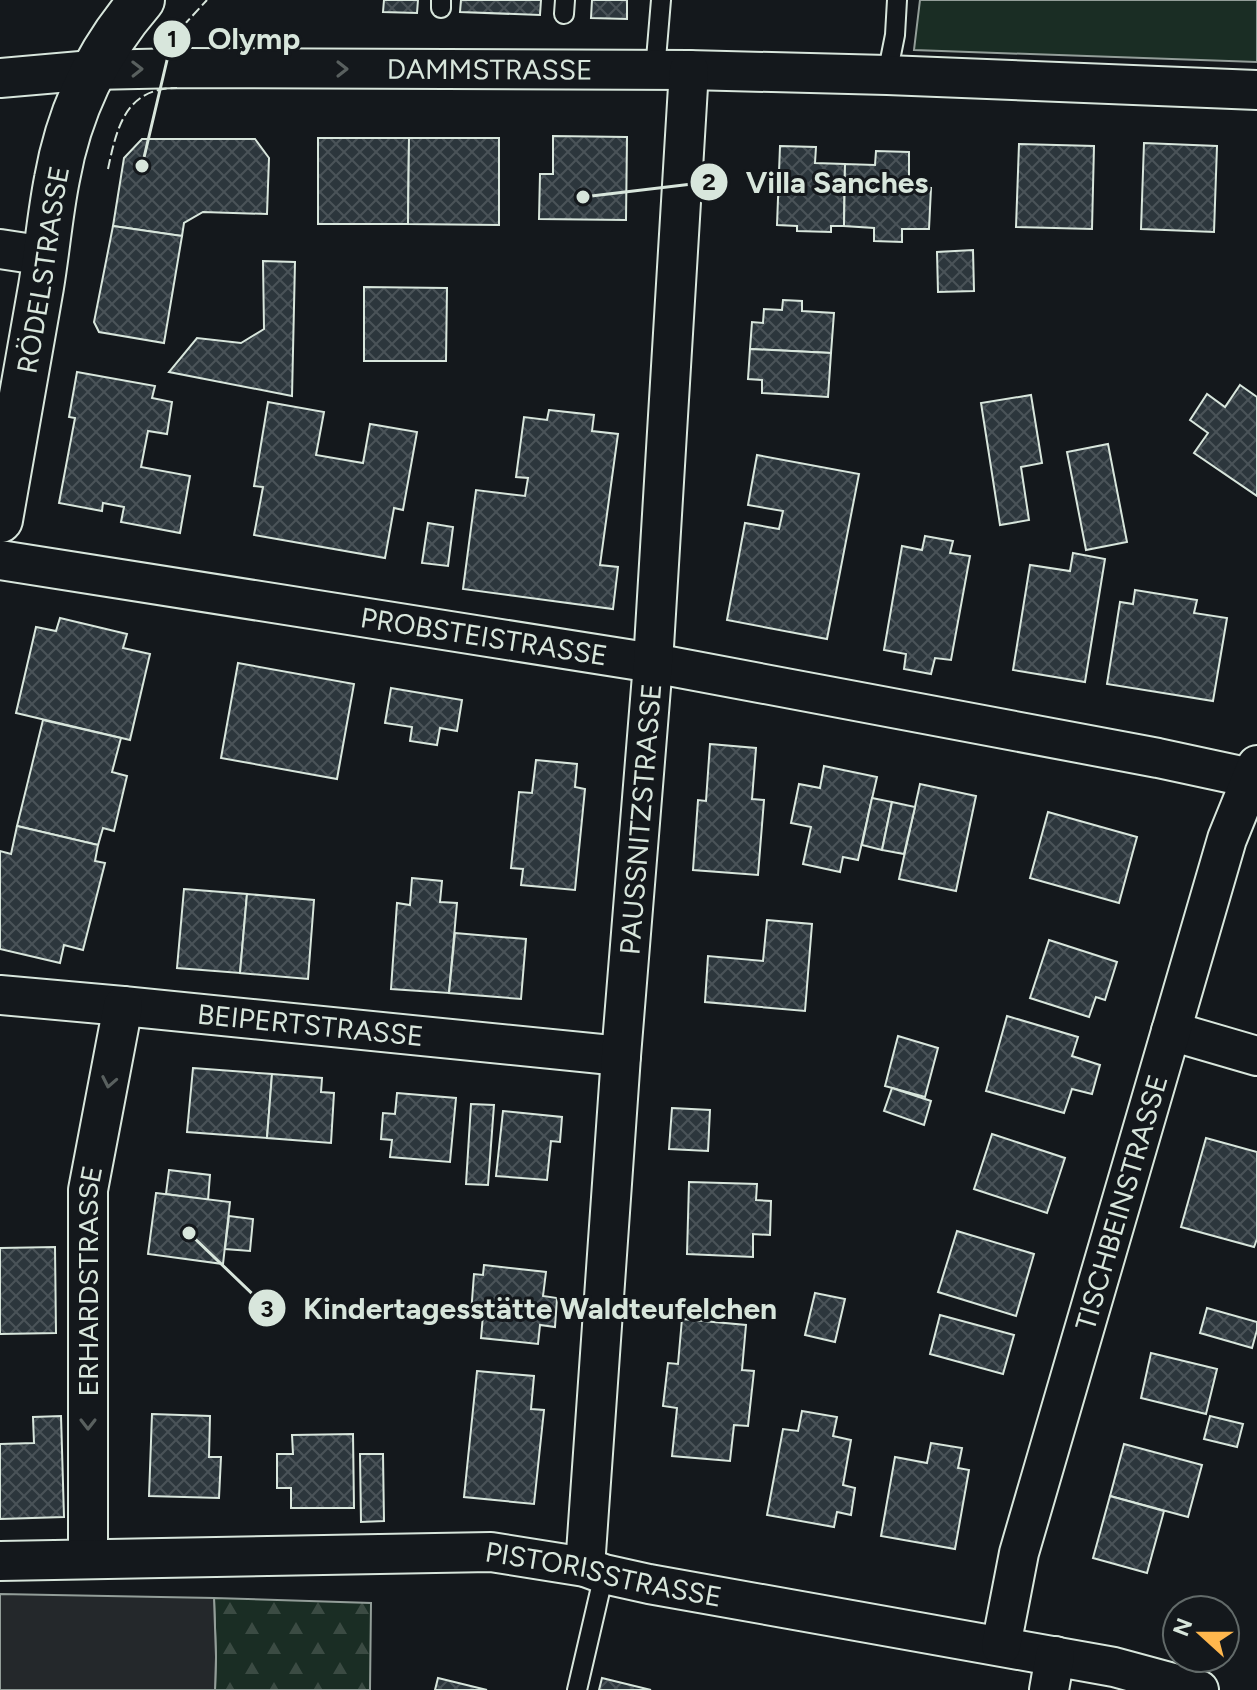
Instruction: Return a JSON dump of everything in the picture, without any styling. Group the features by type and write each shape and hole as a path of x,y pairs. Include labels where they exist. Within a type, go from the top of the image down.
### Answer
{"main road":[{"name":"RÖDELSTRASSE","path":"0,520 57,176 71,122 92,70 113,35 142,0"}],"street":[{"name":"DAMMSTRASSE","path":"0,78 92,70 196,68 672,70 1257,90"},
{"name":"PAUSSNITZSTRASSE","path":"595,1570 621,1056 653,663 672,70"},
{"path":"0,249 46,256"},
{"name":"PROBSTEISTRASSE","path":"0,560 653,663 1143,755 1254,771"},
{"name":"TISCHBEINSTRASSE","path":"1001,1646 1019,1553 1227,839 1254,771"},
{"name":"BEIPERTSTRASSE","path":"0,995 621,1056"},
{"name":"ERHARDSTRASSE","path":"88,1559 88,1190 123,1006"},
{"path":"1171,1031 1257,1056"},
{"name":"PISTORISSTRASSE","path":"0,1561 491,1552 595,1570 649,1584 1001,1646 1052,1673 1114,1667 1199,1690"}],"lane":[{"path":"661,0 672,70"},
{"path":"887,75 895,35 897,0"},
{"path":"577,1690 595,1570"}],"green space":[{"path":"920,0 1257,0 1257,62 914,50"},
{"path":"214,1598 371,1603 370,1690 215,1690"}],"shaded area":[{"path":"0,1594 214,1598 215,1690 0,1690"}],"building":[{"path":"384,0 418,0 417,13 383,12"},
{"path":"461,0 541,0 540,15 460,12"},
{"path":"592,0 627,0 627,19 591,18"},
{"path":"553,136 627,137 626,220 539,219 540,174 553,174"},
{"path":"318,138 409,138 408,224 318,224"},
{"path":"409,138 499,138 499,225 408,224"},
{"path":"142,139 255,139 269,158 267,214 203,212 184,223 182,236 113,226 124,158"},
{"path":"1144,143 1217,146 1214,232 1141,229"},
{"path":"1019,144 1094,146 1092,229 1016,227"},
{"path":"780,146 816,147 815,163 845,164 844,226 831,226 831,232 797,231 797,226 777,225"},
{"path":"876,151 909,152 909,187 931,188 929,229 902,229 902,242 874,241 874,228 844,226 845,164 875,165"},
{"path":"113,226 182,236 164,343 99,332 94,322"},
{"path":"973,250 974,291 938,292 937,252"},
{"path":"263,261 295,262 292,396 169,372 197,338 241,343 264,329"},
{"path":"364,287 447,288 446,361 364,361"},
{"path":"783,300 802,301 802,311 834,313 831,353 750,349 752,322 763,323 764,309 782,310"},
{"path":"750,349 831,353 828,397 762,393 762,380 748,379"},
{"path":"77,372 155,386 152,398 172,402 167,434 148,431 141,467 190,476 180,533 121,522 124,507 103,503 102,511 59,503 75,418 69,417"},
{"path":"1240,385 1257,397 1257,496 1194,453 1208,433 1190,420 1207,394 1225,407"},
{"path":"1031,395 1042,463 1021,467 1029,520 1000,525 981,403"},
{"path":"268,402 324,412 316,455 363,463 370,424 417,432 403,510 394,508 385,558 254,535 263,487 254,486"},
{"path":"549,410 594,415 592,431 618,434 600,565 618,567 613,609 463,589 476,490 525,496 528,478 516,477 524,417 547,420"},
{"path":"1108,444 1127,542 1086,550 1067,452"},
{"path":"757,455 859,474 827,639 727,620 745,523 779,529 783,511 748,505"},
{"path":"428,523 453,527 448,566 422,563"},
{"path":"925,536 953,541 950,553 970,556 951,660 935,658 931,674 904,669 906,654 884,650 902,546 922,550"},
{"path":"1073,553 1105,559 1085,682 1013,670 1030,565 1070,571"},
{"path":"1135,590 1197,600 1194,613 1227,618 1213,701 1107,684 1120,602 1133,604"},
{"path":"60,618 127,634 123,648 150,654 130,740 16,713 36,627 56,631"},
{"path":"238,663 354,684 337,779 221,758"},
{"path":"391,688 462,700 457,731 440,728 437,745 410,741 412,727 385,723"},
{"path":"43,720 121,738 112,772 127,776 114,831 103,828 98,845 17,826"},
{"path":"710,744 756,748 752,799 764,800 758,875 693,870 698,800 706,801"},
{"path":"536,760 577,764 575,787 585,789 575,890 521,885 523,869 511,868 519,792 532,793"},
{"path":"824,766 877,777 858,860 843,857 840,872 803,864 811,827 791,823 799,784 820,788"},
{"path":"920,784 976,796 956,891 899,879"},
{"path":"872,798 892,802 882,850 862,845"},
{"path":"892,802 915,807 904,854 882,850"},
{"path":"1048,812 1137,837 1119,903 1030,878"},
{"path":"17,826 98,845 95,861 105,863 83,950 64,945 60,963 0,949 0,851 11,854"},
{"path":"412,878 442,881 440,902 457,903 449,993 391,989 397,903 410,905"},
{"path":"184,889 247,894 240,973 177,968"},
{"path":"247,894 314,900 308,979 240,973"},
{"path":"767,920 812,924 805,1011 705,1002 708,956 763,961"},
{"path":"455,933 526,939 521,999 449,993"},
{"path":"1049,940 1117,962 1105,1000 1096,997 1089,1017 1030,998"},
{"path":"1007,1016 1078,1037 1072,1056 1100,1065 1092,1094 1072,1089 1064,1113 986,1091"},
{"path":"898,1036 938,1048 925,1097 885,1086"},
{"path":"193,1068 272,1074 267,1138 187,1132"},
{"path":"272,1074 322,1078 321,1092 334,1093 331,1143 267,1138"},
{"path":"892,1088 931,1101 924,1125 884,1111"},
{"path":"397,1093 456,1098 450,1162 390,1157 392,1140 381,1139 383,1113 395,1114"},
{"path":"471,1104 494,1105 488,1185 466,1184"},
{"path":"672,1108 710,1110 708,1151 669,1149"},
{"path":"503,1111 562,1117 560,1142 551,1141 547,1180 496,1176"},
{"path":"992,1134 1065,1158 1047,1213 974,1189"},
{"path":"1206,1138 1257,1152 1257,1239 1254,1247 1181,1227"},
{"path":"169,1170 210,1175 208,1200 166,1194"},
{"path":"689,1182 757,1184 756,1200 771,1201 770,1235 753,1234 753,1257 687,1254"},
{"path":"156,1193 230,1202 223,1264 148,1254"},
{"path":"229,1216 253,1219 250,1251 225,1249"},
{"path":"957,1231 1034,1254 1016,1316 938,1292"},
{"path":"55,1247 56,1333 0,1334 0,1248"},
{"path":"484,1265 546,1272 543,1296 557,1298 555,1327 540,1325 538,1344 481,1338 483,1315 471,1314 474,1274 483,1275"},
{"path":"815,1293 845,1299 835,1342 805,1335"},
{"path":"1207,1308 1257,1322 1252,1348 1200,1333"},
{"path":"940,1315 1014,1335 1003,1374 930,1354"},
{"path":"682,1319 746,1325 742,1370 754,1371 748,1426 734,1425 730,1461 672,1456 677,1408 663,1406 668,1363 678,1364"},
{"path":"1151,1353 1217,1369 1206,1414 1141,1398"},
{"path":"477,1371 534,1376 531,1409 544,1410 534,1504 464,1497"},
{"path":"802,1411 837,1417 833,1436 851,1440 843,1485 855,1488 851,1515 837,1512 834,1527 767,1515 783,1429 798,1431"},
{"path":"152,1414 210,1416 209,1457 221,1457 219,1498 149,1496"},
{"path":"61,1416 64,1517 0,1519 0,1444 34,1443 33,1417"},
{"path":"1210,1416 1243,1424 1237,1447 1204,1439"},
{"path":"353,1434 354,1508 291,1508 291,1488 277,1488 277,1454 293,1454 292,1435"},
{"path":"931,1443 962,1448 958,1468 969,1470 955,1549 881,1536 895,1457 927,1463"},
{"path":"1124,1444 1202,1465 1188,1517 1110,1496"},
{"path":"360,1454 383,1454 384,1521 361,1522"},
{"path":"1110,1496 1164,1511 1147,1573 1093,1558"},
{"path":"438,1678 487,1690 435,1690"},
{"path":"602,1678 651,1690 599,1690"}],"fence":[{"path":"183,26 207,0"},
{"path":"108,169 120,124 135,102 160,90 177,88"}],"place":[{"name":"Olymp","path":"142,166"},
{"name":"Villa Sanches","path":"583,197"},
{"name":"Kindertagesstätte Waldteufelchen","path":"189,1233"}]}
